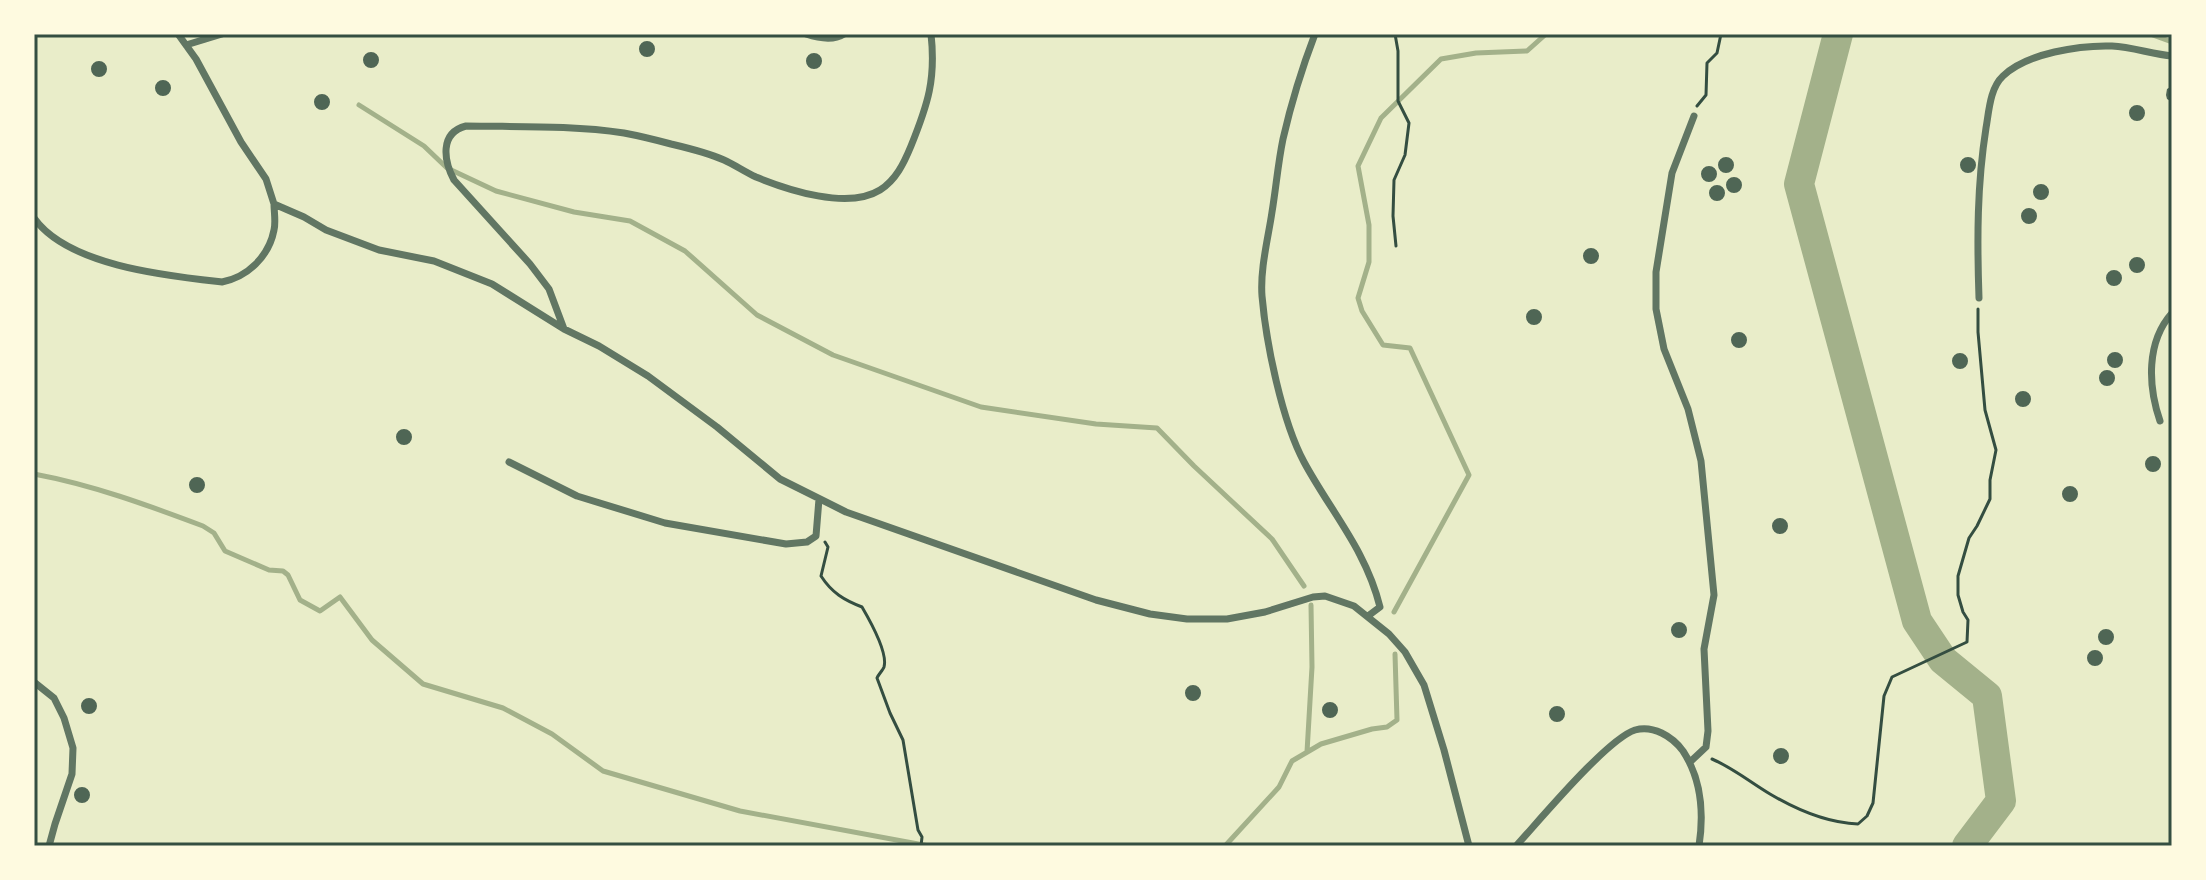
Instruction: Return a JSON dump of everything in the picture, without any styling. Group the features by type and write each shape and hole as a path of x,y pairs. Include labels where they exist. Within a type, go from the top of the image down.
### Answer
{"street":[{"path":"34,218 68,246 111,264 222,282 239,277 260,262 274,231 274,204 266,179 241,142 196,59 178,34"},
{"path":"186,45 222,34"},
{"path":"806,34 830,38 844,34"},
{"path":"564,329 549,289 447,168 445,156 448,139 456,129 498,126 624,133 723,159 754,176 794,190 825,197 870,195 881,189 902,166 924,113 932,79 931,34"},
{"path":"1315,34 1304,61 1283,141 1263,269 1262,295 1286,419 1303,461 1356,546 1376,591 1380,607 1368,616"},
{"path":"1979,298 1977,216 1980,166 1989,109 1996,84 2003,75 2014,67 2057,51 2111,46 2172,56"},
{"path":"1690,762 1706,747 1704,649 1714,595 1701,461 1688,409 1664,349 1656,309 1656,272 1672,173 1693,119"},
{"path":"274,204 326,230 379,250 434,261 492,284 648,376 780,479 846,512 1096,600 1150,614 1187,619 1227,619 1265,612 1301,599 1325,596 1354,606 1389,634 1405,652 1424,685 1469,846"},
{"path":"2160,421 2154,404 2152,353 2165,320 2172,313"},
{"path":"509,462 577,496 665,523 786,544 807,542 816,536 819,499"},
{"path":"34,682 54,698 73,748 72,774 49,846"},
{"path":"1516,846 1621,736 1631,731 1651,729 1664,733 1680,746 1690,762 1702,805 1699,846"}],"path":[{"path":"1395,34 1399,61 1398,101 1409,123 1405,155 1394,180 1396,246"},
{"path":"1693,119 1693,110 1706,95 1707,63 1717,53 1721,34"},
{"path":"1700,754 1730,766 1771,795 1817,816 1838,823 1858,824 1867,816 1873,803 1884,696 1892,677 1967,642 1968,620 1958,595 1958,576 1969,538 1990,499 1996,450 1985,410 1978,332 1979,298"},
{"path":"816,536 820,535 828,547 821,576 831,592 862,607 873,625 884,659 884,669 877,678 903,740 918,830 922,837 921,846"}],"building":[{"path":"644,41 650,41 655,49 653,55 644,57 639,52 639,46"},
{"path":"368,52 374,52 379,60 377,66 368,68 363,63 363,57"},
{"path":"811,53 817,53 822,61 820,67 811,69 806,64 806,58"},
{"path":"96,61 102,61 107,69 105,75 96,77 91,72 91,66"},
{"path":"160,80 166,80 171,88 169,94 160,96 155,91 155,85"},
{"path":"2172,86 2172,102 2166,95 2167,89"},
{"path":"319,94 325,94 330,102 328,108 319,110 314,105 314,99"},
{"path":"2134,105 2140,105 2145,113 2143,119 2134,121 2129,116 2129,110"},
{"path":"1723,157 1729,157 1734,165 1732,171 1723,173 1718,168 1718,162"},
{"path":"1965,157 1971,157 1976,165 1974,171 1965,173 1960,168 1960,162"},
{"path":"1709,166 1715,168 1715,180 1709,182 1703,180 1701,174 1703,168"},
{"path":"1731,177 1737,177 1742,185 1740,191 1731,193 1726,188 1726,182"},
{"path":"2038,184 2044,184 2049,192 2047,198 2038,200 2033,195 2033,189"},
{"path":"1714,185 1720,185 1725,193 1723,199 1714,201 1709,196 1709,190"},
{"path":"2026,208 2032,208 2037,216 2035,222 2026,224 2021,219 2021,213"},
{"path":"1588,248 1594,248 1599,256 1597,262 1588,264 1583,259 1583,253"},
{"path":"2134,257 2140,257 2145,265 2143,271 2134,273 2129,268 2129,262"},
{"path":"2111,270 2117,270 2122,278 2120,284 2111,286 2106,281 2106,275"},
{"path":"1531,309 1537,309 1542,317 1540,323 1531,325 1526,320 1526,314"},
{"path":"1736,332 1742,332 1747,340 1745,346 1736,348 1731,343 1731,337"},
{"path":"2112,352 2118,352 2123,360 2121,366 2112,368 2107,363 2107,357"},
{"path":"1957,353 1963,353 1968,361 1966,367 1957,369 1952,364 1952,358"},
{"path":"2104,370 2110,370 2115,378 2113,384 2104,386 2099,381 2099,375"},
{"path":"2020,391 2026,391 2031,399 2029,405 2020,407 2015,402 2015,396"},
{"path":"401,429 407,429 412,437 410,443 401,445 396,440 396,434"},
{"path":"2150,456 2156,456 2161,464 2159,470 2150,472 2145,467 2145,461"},
{"path":"194,477 200,477 205,485 203,491 194,493 189,488 189,482"},
{"path":"2067,486 2073,486 2078,494 2076,500 2067,502 2062,497 2062,491"},
{"path":"1777,518 1783,518 1788,526 1786,532 1777,534 1772,529 1772,523"},
{"path":"1676,622 1682,622 1687,630 1685,636 1676,638 1671,633 1671,627"},
{"path":"2103,629 2109,629 2114,637 2112,643 2103,645 2098,640 2098,634"},
{"path":"2092,650 2098,650 2103,658 2101,664 2092,666 2087,661 2087,655"},
{"path":"1190,685 1196,685 1201,693 1199,699 1190,701 1185,696 1185,690"},
{"path":"86,698 92,698 97,706 95,712 86,714 81,709 81,703"},
{"path":"1327,702 1333,702 1338,710 1336,716 1327,718 1322,713 1322,707"},
{"path":"1554,706 1560,706 1565,714 1563,720 1554,722 1549,717 1549,711"},
{"path":"1778,748 1784,748 1789,756 1787,762 1778,764 1773,759 1773,753"},
{"path":"79,787 85,787 90,795 88,801 79,803 74,798 74,792"}],"waterway":[{"path":"1394,612 1469,475 1410,348 1383,345 1362,311 1358,298 1369,262 1369,225 1358,166 1381,118 1441,59 1476,53 1527,51 1546,34"},
{"path":"1838,34 1799,184 1917,621 1943,660 1987,696 2001,801 1967,846"},
{"path":"2150,34 2172,42"},
{"path":"359,105 424,146 447,168 496,191 574,212 630,221 685,251 757,315 833,355 981,407 1096,424 1157,428 1272,539 1304,586"},
{"path":"34,474 99,490 203,526 214,533 225,551 269,570 283,571 300,600 320,611 340,597 372,640 423,684 503,708 552,734 603,771 740,811 929,846"},
{"path":"1307,752 1312,667 1311,605"},
{"path":"1225,846 1279,787 1292,761 1321,744 1387,727 1397,720 1395,654"}]}
